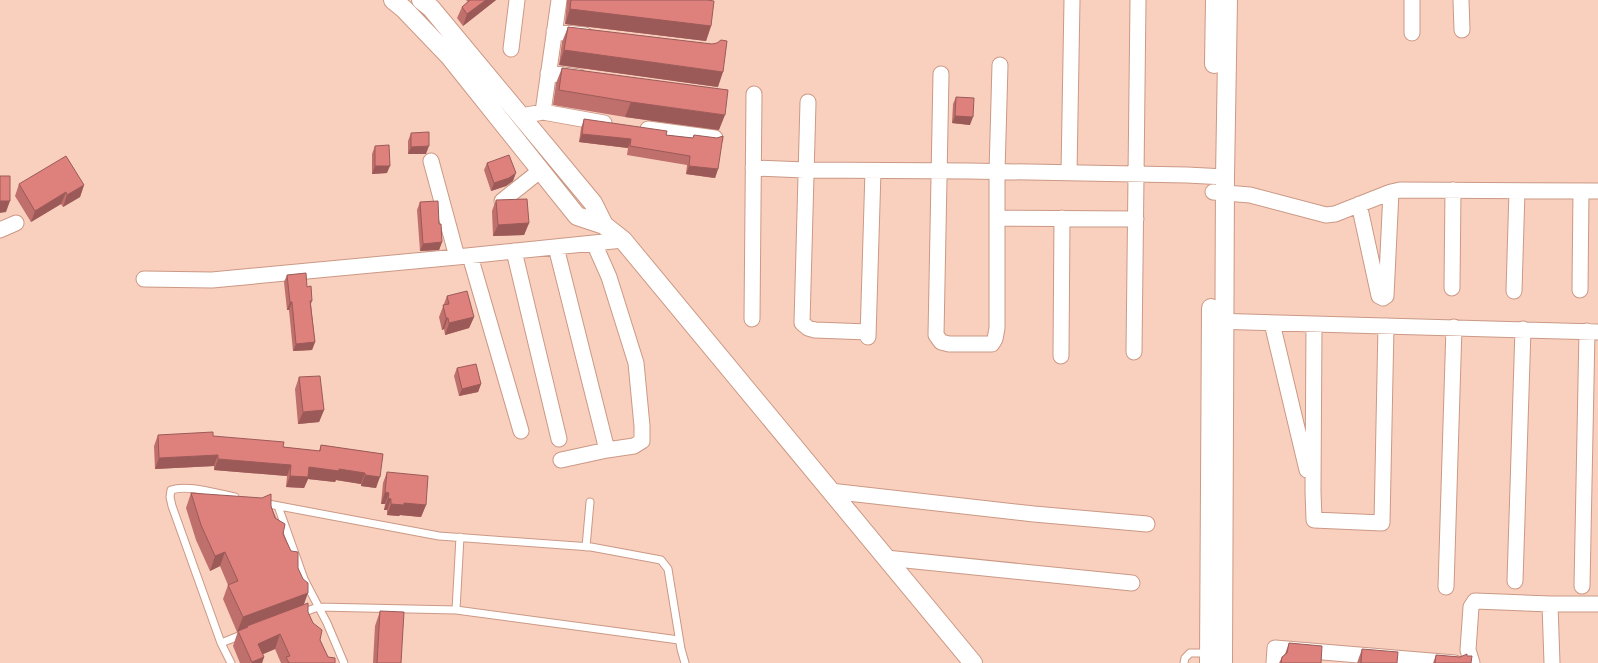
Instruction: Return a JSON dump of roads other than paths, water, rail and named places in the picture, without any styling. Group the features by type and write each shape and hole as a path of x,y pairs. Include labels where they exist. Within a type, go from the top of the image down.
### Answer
{"street":[{"path":"393,0 404,9 449,56 577,216 604,225 623,240 973,663"},
{"path":"421,0 431,8 593,204 604,225"},
{"path":"511,48 517,0"},
{"path":"543,112 559,0"},
{"path":"1069,173 1072,0"},
{"path":"1134,352 1138,0"},
{"path":"1213,660 1219,185 1215,0"},
{"path":"1219,185 1228,0"},
{"path":"1412,0 1412,33"},
{"path":"1461,0 1462,30"},
{"path":"554,32 600,37"},
{"path":"941,74 936,335 941,342 949,344 992,344 995,339 997,328 997,172 1000,65"},
{"path":"548,73 595,79"},
{"path":"752,319 754,94"},
{"path":"808,102 802,323 808,328 814,330 868,334 873,171"},
{"path":"521,116 543,112 616,125"},
{"path":"631,127 715,138"},
{"path":"431,161 521,431"},
{"path":"753,168 1137,174 1219,185 1326,215 1335,214 1391,192 1414,190 1598,191"},
{"path":"502,202 541,170"},
{"path":"1452,288 1453,190"},
{"path":"1514,291 1517,190"},
{"path":"1580,290 1582,191"},
{"path":"1359,204 1379,296 1383,298 1386,296 1391,192"},
{"path":"997,218 1136,219"},
{"path":"1061,356 1062,218"},
{"path":"0,230 16,223"},
{"path":"144,279 212,280 464,257 623,240"},
{"path":"561,460 634,446 642,441 636,363 609,277 594,243"},
{"path":"556,247 607,450"},
{"path":"514,251 559,439"},
{"path":"1218,321 1593,331 1592,478 1582,586"},
{"path":"1272,323 1313,491"},
{"path":"1314,324 1314,520 1382,523 1386,326"},
{"path":"1446,587 1454,327"},
{"path":"1515,581 1523,329"},
{"path":"830,490 1026,513 1147,524"},
{"path":"886,558 1132,583"},
{"path":"1472,663 1468,650 1471,607 1475,601 1598,604"},
{"path":"1550,604 1552,663"},
{"path":"1274,663 1275,648 1323,657 1455,663"}],"lane":[{"path":"231,663 221,643 170,498 171,490 176,488 186,488 240,498"},
{"path":"255,501 439,536 586,547 661,560 668,569 679,640 685,663"},
{"path":"586,547 590,502"},
{"path":"278,506 304,579 344,663"},
{"path":"456,610 460,537"},
{"path":"295,615 318,607 456,610 679,640"},
{"path":"221,643 251,632"},
{"path":"1184,663 1190,653 1213,660"}]}
